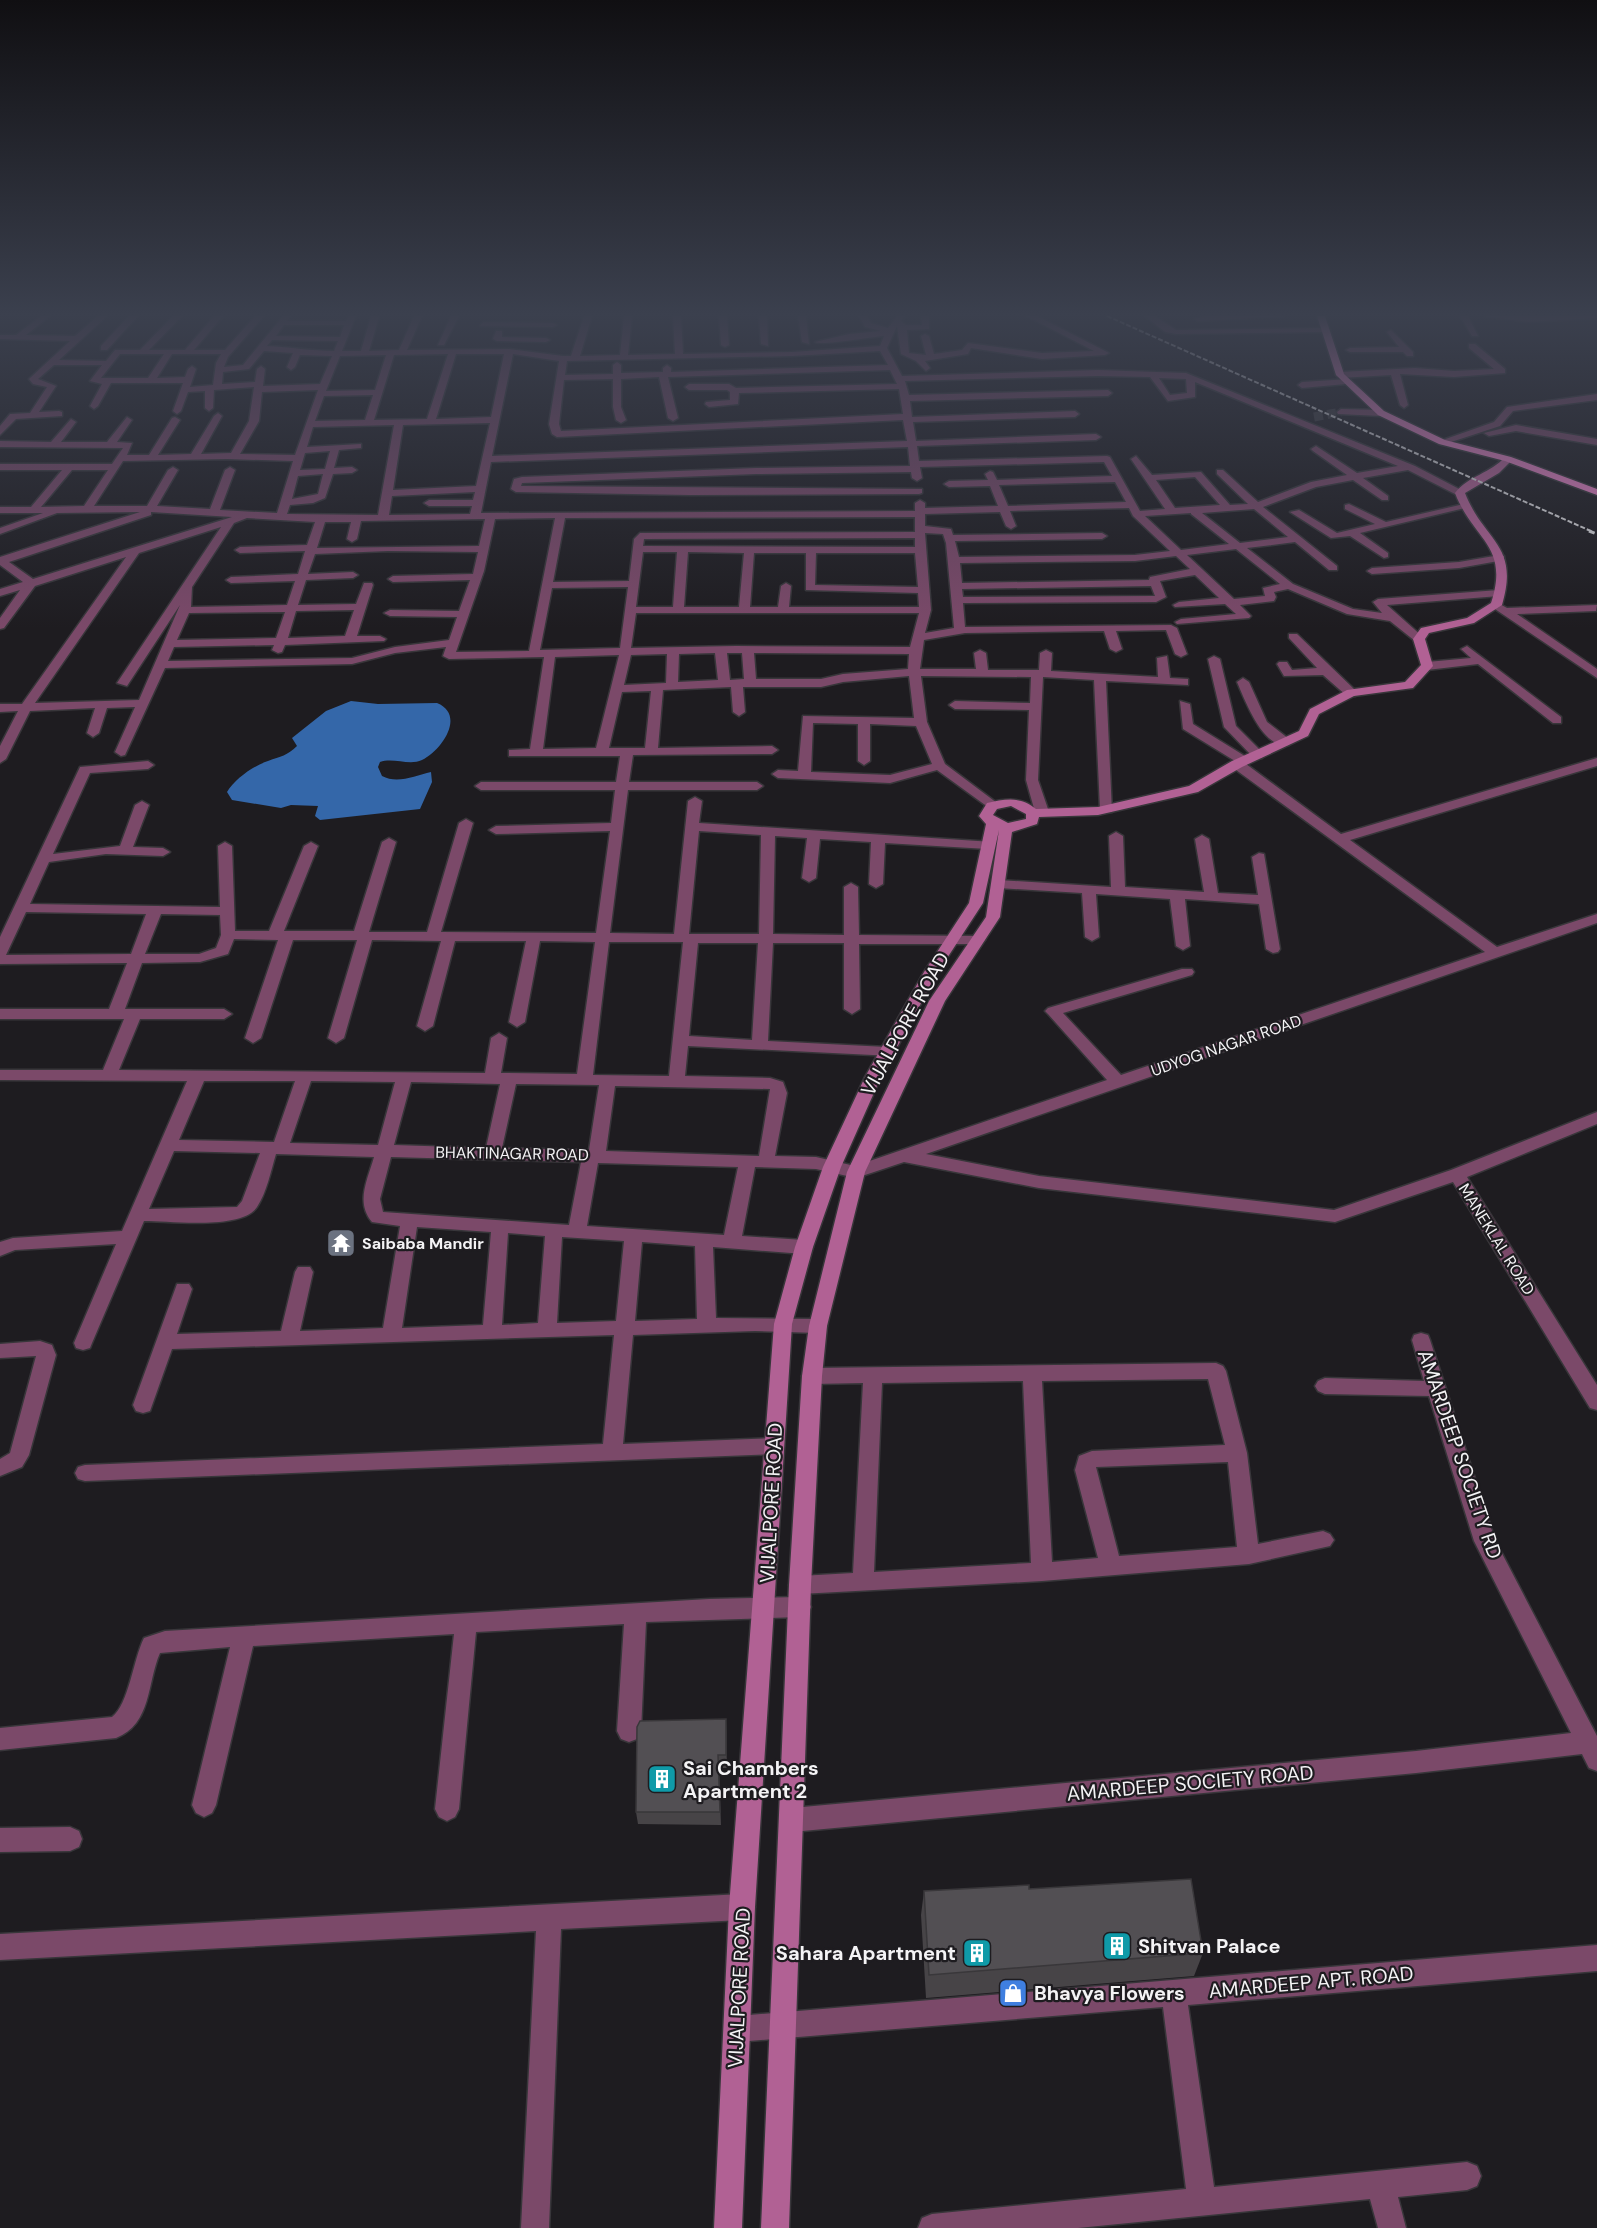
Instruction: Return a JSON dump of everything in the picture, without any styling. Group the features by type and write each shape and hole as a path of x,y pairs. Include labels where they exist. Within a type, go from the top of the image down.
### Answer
{"highway":[{"path":"1398,420 1442,442 1508,459 1597,492"}],"main road":[{"path":"1038,813 1027,824 997,819 1004,802 1019,804 1038,813 1107,808 1192,789 1304,733 1314,712 1351,693 1409,686 1427,666 1419,639 1425,630 1470,621 1500,603 1503,574 1500,558 1484,531 1464,507 1460,493 1472,483 1485,479 1508,459"},
{"name":"VIJALPORE ROAD","path":"728,2228 742,1907 765,1608 783,1324 804,1247 832,1167 887,1052 976,903 988,845 997,819"},
{"name":"VIJALPORE ROAD","path":"775,2228 785,2026 800,1596 812,1376 818,1326 856,1172 937,1001 993,917 998,884 997,819"}],"street":[{"path":"0,432 10,420"},
{"path":"110,445 127,420"},
{"path":"152,457 174,420"},
{"path":"194,457 216,420"},
{"path":"230,457 236,454 254,420"},
{"path":"281,518 310,420"},
{"path":"309,424 495,420 475,516"},
{"path":"555,420 555,433 564,435 714,420"},
{"path":"554,424 621,420"},
{"path":"907,420 919,491 919,532 925,610 916,651 915,672 921,722 939,766 997,819"},
{"path":"949,420 1096,437"},
{"path":"1002,420 1005,428"},
{"path":"487,459 696,451 745,445 844,441 911,443 986,440 1005,428 1045,420"},
{"path":"1292,421 1298,420"},
{"path":"1442,442 1497,424 1500,420"},
{"path":"1292,421 1409,467 1460,493"},
{"path":"54,444 71,422"},
{"path":"399,422 383,518 393,533 482,549"},
{"path":"1459,446 1471,439 1512,427 1597,442"},
{"path":"694,437 698,473"},
{"path":"1083,437 1095,441 1103,459"},
{"path":"643,440 646,467"},
{"path":"986,440 995,483 1011,526"},
{"path":"844,441 850,459"},
{"path":"591,442 592,478"},
{"path":"1597,442 1593,445 1597,447"},
{"path":"568,456 569,443"},
{"path":"0,444 129,445 88,507"},
{"path":"541,471 544,444"},
{"path":"795,444 799,460"},
{"path":"745,445 748,492"},
{"path":"122,458 300,454 358,446"},
{"path":"285,503 319,498 335,448"},
{"path":"1316,449 1385,498"},
{"path":"919,491 748,492 516,489 519,481 698,473 748,467 914,467 988,457 1109,460 1135,510 1245,616 1181,622"},
{"path":"1136,459 1173,513"},
{"path":"1046,460 1065,496 1075,522"},
{"path":"0,467 115,466"},
{"path":"34,508 69,467"},
{"path":"949,484 995,483 1135,510 1173,513 1256,506 1309,486 1409,467"},
{"path":"0,561 155,509 173,470"},
{"path":"214,512 230,470"},
{"path":"295,473 352,470"},
{"path":"1220,472 1256,506 1332,568"},
{"path":"1150,478 1198,474 1228,509"},
{"path":"240,550 311,550 475,516 920,512 1003,508 1065,496 1120,479"},
{"path":"387,493 481,489"},
{"path":"429,503 478,503"},
{"path":"0,510 88,507 214,512 281,518 383,518"},
{"path":"1349,507 1384,525"},
{"path":"1295,512 1335,536 1464,507"},
{"path":"0,531 70,508"},
{"path":"1195,512 1289,586 1351,612 1393,618"},
{"path":"602,751 625,654 640,536 640,522 633,514"},
{"path":"0,593 251,515"},
{"path":"534,654 561,515"},
{"path":"491,516 477,577 449,656 625,654 748,649 840,664 915,672 1041,674 1184,682"},
{"path":"352,539 357,518"},
{"path":"273,663 321,519"},
{"path":"123,683 230,521"},
{"path":"640,536 945,530 957,560 956,600 960,630"},
{"path":"1353,532 1384,555"},
{"path":"1066,536 1075,559"},
{"path":"949,538 1102,536"},
{"path":"957,560 1135,558 1298,539"},
{"path":"638,549 920,550"},
{"path":"678,609 683,549"},
{"path":"0,759 26,707 135,550"},
{"path":"744,608 749,550"},
{"path":"811,550 810,588 924,590"},
{"path":"1372,571 1459,565 1500,558"},
{"path":"0,561 31,583"},
{"path":"919,637 1160,598 1153,580 1156,578 1199,572"},
{"path":"231,580 353,575"},
{"path":"393,579 477,577"},
{"path":"0,626 31,583"},
{"path":"956,586 1156,583"},
{"path":"548,585 633,584"},
{"path":"350,639 368,585"},
{"path":"1023,585 1029,600"},
{"path":"121,752 185,610 187,586"},
{"path":"783,608 786,586"},
{"path":"1179,605 1270,599 1267,590 1289,586"},
{"path":"956,600 1029,600 1109,628 1170,627 1181,654"},
{"path":"1419,639 1378,603 1500,603 1596,608"},
{"path":"1500,603 1597,674"},
{"path":"185,610 361,607"},
{"path":"630,610 744,608 925,610"},
{"path":"390,613 464,614"},
{"path":"1109,628 1116,649"},
{"path":"1293,636 1327,671 1329,676 1351,693"},
{"path":"170,644 380,639"},
{"path":"161,665 352,661 395,650 454,643"},
{"path":"737,684 748,649"},
{"path":"1467,649 1557,720"},
{"path":"721,650 737,684 739,712"},
{"path":"672,687 673,651"},
{"path":"618,689 820,683 840,664 916,651"},
{"path":"980,653 982,673"},
{"path":"1038,813 1032,780 1035,707 1046,653"},
{"path":"536,752 550,654"},
{"path":"1163,658 1164,681"},
{"path":"1214,659 1230,727 1258,755"},
{"path":"1427,666 1481,660"},
{"path":"1283,664 1288,674 1327,671"},
{"path":"1100,677 1107,808"},
{"path":"1243,682 1262,724 1285,742"},
{"path":"651,751 657,687"},
{"path":"0,708 144,702"},
{"path":"93,733 102,704"},
{"path":"1184,704 1187,726 1496,953"},
{"path":"955,705 1035,707"},
{"path":"804,775 807,719 921,722"},
{"path":"864,721 864,761"},
{"path":"513,753 772,750"},
{"path":"584,1079 615,827 627,751"},
{"path":"1341,838 1597,762"},
{"path":"0,953 85,770 148,765"},
{"path":"778,774 897,778 939,766"},
{"path":"481,786 757,786"},
{"path":"677,1080 695,801"},
{"path":"125,850 142,805"},
{"path":"433,936 466,823"},
{"path":"496,830 615,827"},
{"path":"692,827 988,845"},
{"path":"760,1045 766,939 768,832"},
{"path":"809,878 814,835"},
{"path":"1116,836 1118,891"},
{"path":"876,884 878,839"},
{"path":"1202,839 1212,897"},
{"path":"336,1038 389,842"},
{"path":"0,960 214,955 223,951 228,935 225,846"},
{"path":"253,1038 281,935 311,846"},
{"path":"44,859 125,850 163,852"},
{"path":"1259,857 1273,949"},
{"path":"998,884 1264,900"},
{"path":"851,887 852,1009"},
{"path":"1089,890 1092,937"},
{"path":"1177,895 1183,946"},
{"path":"21,908 227,910"},
{"path":"115,1014 155,910"},
{"name":"UDYOG NAGAR ROAD","path":"856,1172 1496,953 1594,922"},
{"path":"228,935 978,940"},
{"path":"425,1026 449,937"},
{"path":"517,1022 534,937"},
{"path":"1118,1082 1053,1011 1187,972"},
{"path":"0,1014 224,1014"},
{"path":"109,1075 134,1014"},
{"path":"493,1153 501,1078 499,1038"},
{"path":"681,1041 887,1052"},
{"path":"0,1091 3,1075 609,1079 770,1083 777,1086 779,1093 732,1241"},
{"path":"83,1343 198,1075"},
{"path":"138,1215 232,1215 243,1211 250,1204 305,1076"},
{"path":"405,1077 370,1199 373,1212 378,1218 409,1222 577,1230 804,1247"},
{"path":"577,1230 609,1079"},
{"name":"MANEKLAL ROAD","path":"1597,1118 1457,1174 1597,1402"},
{"name":"BHAKTINAGAR ROAD","path":"168,1145 594,1155 816,1163 856,1172"},
{"path":"903,1156 1039,1182 1335,1216 1457,1174"},
{"path":"392,1335 409,1222"},
{"path":"492,1332 500,1226"},
{"path":"547,1330 554,1229"},
{"path":"612,1452 634,1234"},
{"path":"0,1249 13,1244 129,1237"},
{"path":"704,1239 707,1325"},
{"path":"289,1338 304,1272"},
{"path":"144,1405 183,1289"},
{"path":"165,1342 707,1325 818,1326"},
{"name":"AMARDEEP SOCIETY RD","path":"1421,1340 1485,1541 1592,1751"},
{"path":"0,1351 40,1348 45,1350 46,1355 19,1455 15,1461 0,1468"},
{"path":"812,1376 1216,1371 1237,1453 1249,1555"},
{"path":"1032,1373 1041,1572"},
{"path":"863,1581 873,1375"},
{"path":"1325,1386 1438,1389"},
{"path":"85,1473 774,1446"},
{"path":"1111,1566 1085,1470 1086,1462 1237,1453"},
{"path":"0,1739 116,1727 125,1723 131,1713 145,1656 152,1645 165,1641 765,1608 800,1596 863,1581 1041,1572 1249,1555 1323,1540"},
{"path":"629,1731 635,1614"},
{"path":"447,1809 465,1623"},
{"path":"204,1804 244,1636"},
{"name":"AMARDEEP SOCIETY ROAD","path":"792,1820 1416,1762 1592,1751"},
{"path":"0,1840 70,1839"},
{"path":"0,1947 742,1907"},
{"path":"536,2228 549,1917"},
{"name":"AMARDEEP APT. ROAD","path":"737,2029 1597,1959"},
{"path":"1174,1994 1202,2202"},
{"path":"932,2228 1029,2223 1202,2202 1467,2176"},
{"path":"1380,2184 1392,2228"}],"water":[{"path":"351,701 378,704 437,703 446,708 450,716 450,724 448,732 437,749 417,762 390,760 380,762 378,767 382,776 394,779 431,772 432,782 420,809 320,820 315,816 318,806 291,805 281,808 232,800 227,792 240,778 256,766 290,752 297,746 292,738 326,711"}],"building":[{"name":"Sai Chambers Apartment 2","path":"726,1719 726,1755 718,1755 720,1812 636,1812 637,1727 640,1721"},
{"path":"1191,1879 1203,1953 929,1975 924,1891 1029,1885 1029,1889"}],"railway":[{"path":"1341,420 1593,532"},
{"path":"1589,531 1597,534"}],"place":[{"name":"Saibaba Mandir","path":"341,1243"},
{"name":"Sai Chambers Apartment 2","path":"662,1779"},
{"name":"Shitvan Palace","path":"1117,1946"},
{"name":"Sahara Apartment","path":"977,1953"},
{"name":"Bhavya Flowers","path":"1013,1993"}]}
